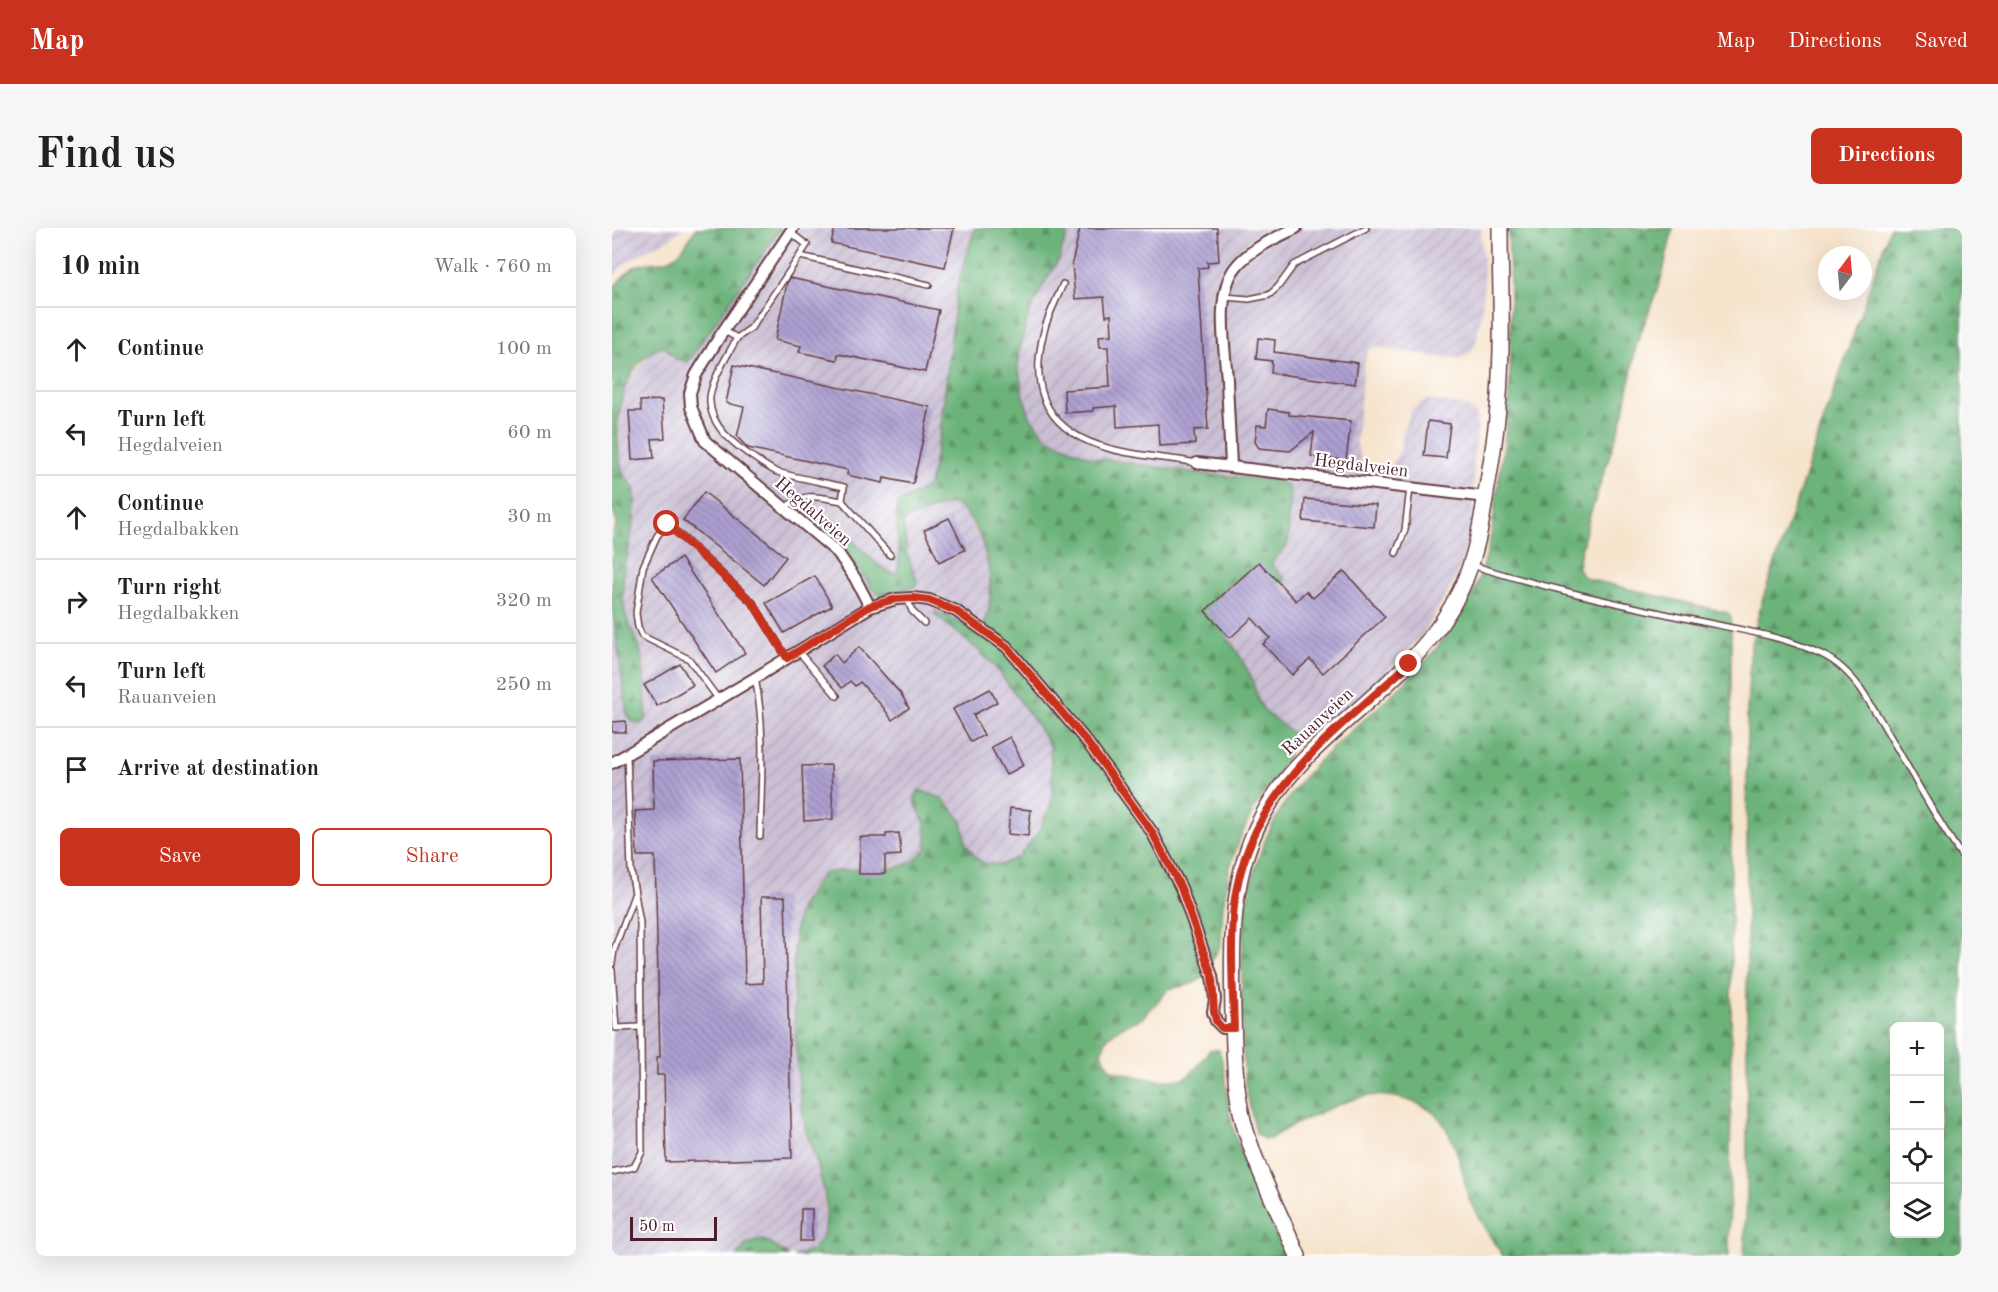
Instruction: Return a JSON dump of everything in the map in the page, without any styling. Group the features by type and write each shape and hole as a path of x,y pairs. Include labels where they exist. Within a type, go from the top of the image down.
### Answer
{"main road":[{"name":"Rauanveien","path":"1298,1256 1251,1146 1237,1090 1232,928 1235,903 1242,870 1257,829 1278,793 1299,766 1424,649 1454,603 1471,564 1480,531 1498,412 1500,228"}],"street":[{"path":"1232,467 1223,316 1227,284 1235,268 1245,258 1268,242 1296,228"},
{"name":"Hegdalveien","path":"792,230 723,330 696,375 690,393 691,407 696,424 705,441 838,553 870,606"},
{"name":"Hegdalveien","path":"1197,463 1486,497"},
{"path":"612,763 870,606 907,598 929,600 941,604 956,611 1007,647 1087,742 1152,832 1181,888 1212,976 1216,1021 1222,1028 1234,1028"}],"lane":[{"path":"1225,297 1249,299 1269,295 1294,265 1366,228"},
{"path":"792,230 807,245 751,328 737,338 712,387 710,406 724,434 741,449 774,471 844,487 842,501"},
{"path":"800,256 929,285"},
{"path":"1063,284 1044,329 1039,357 1040,383 1044,400 1055,419 1085,440 1111,449 1197,463"},
{"path":"723,330 737,338"},
{"path":"1396,553 1404,530 1410,488"},
{"path":"785,508 805,496 842,501 890,555"},
{"path":"719,699 689,659 642,636 638,627 636,613 643,567 654,542 667,524 753,603 787,658"},
{"path":"1471,564 1504,575 1609,602 1781,639 1822,654 1851,675 1861,689 1962,856"},
{"path":"907,598 912,611 924,623"},
{"path":"798,651 837,696"},
{"path":"755,678 760,699 762,727 760,836"},
{"path":"612,1172 634,1167 642,1152 640,923 630,870 627,755"},
{"path":"612,964 614,950 635,893"},
{"path":"612,970 616,1028 641,1027"}],"shaded area":[{"path":"612,228 683,228 668,240 623,265 612,278"},
{"path":"781,228 975,228 967,252 940,434 929,485 923,492 909,495 898,504 895,520 900,562 898,571 895,574 887,572 835,521 826,529 849,555 873,590 881,595 916,586 917,581 907,554 903,522 908,517 927,513 951,503 960,506 982,542 989,566 991,594 987,619 983,626 970,628 940,620 976,648 997,669 1040,729 1050,746 1053,794 1049,809 1037,834 1018,857 1000,865 984,863 976,858 966,844 962,821 914,801 925,824 927,848 910,863 885,868 851,868 798,1078 803,1118 823,1189 825,1230 817,1246 805,1255 793,1256 778,1251 770,1242 746,1244 737,1256 612,1256 612,606 627,714 647,717 645,671 641,649 626,617 623,597 623,575 630,543 635,497 633,482 623,473 619,453 620,400 628,380 653,350 664,346 676,359 689,362"},
{"path":"1069,228 1481,228 1484,280 1482,308 1476,343 1469,355 1458,358 1437,357 1376,347 1368,350 1364,363 1356,442 1363,467 1377,471 1389,469 1400,451 1404,428 1412,409 1427,399 1465,406 1476,414 1478,430 1474,454 1473,512 1464,556 1455,580 1424,633 1376,683 1314,733 1303,736 1294,734 1265,712 1241,658 1213,615 1216,599 1235,580 1244,575 1285,578 1272,565 1289,533 1288,518 1291,499 1288,486 1276,481 1196,473 1090,457 1047,438 1030,417 1018,367 1020,348 1027,319 1039,292 1059,259"}],"green space":[{"path":"696,228 781,228 688,362 676,359 664,346 649,354 637,366 622,398 618,435 619,454 623,474 635,491 634,515 623,578 623,599 625,614 639,644 643,661 647,717 641,724 633,722 627,714 612,606 612,533 617,524 612,507 612,289 636,266 666,261 677,255"},
{"path":"975,228 1069,228 1059,259 1039,292 1027,319 1018,367 1030,417 1047,438 1090,457 1196,473 1276,481 1289,486 1291,499 1287,546 1272,565 1285,579 1285,582 1274,582 1244,575 1235,580 1216,598 1213,615 1241,658 1265,712 1294,734 1294,741 1284,764 1255,807 1241,836 1230,867 1223,904 1221,944 1203,978 1191,984 1169,989 1143,1018 1120,1028 1107,1038 1101,1053 1111,1070 1151,1079 1172,1080 1189,1075 1210,1050 1219,1050 1238,1144 1257,1193 1286,1256 793,1256 809,1251 821,1240 826,1215 823,1186 803,1117 798,1073 794,973 797,918 802,904 825,873 902,866 912,862 927,848 925,824 914,800 919,790 943,799 962,821 966,844 976,858 984,863 1000,865 1018,857 1037,834 1049,809 1053,794 1050,746 1040,729 997,669 976,648 935,615 936,612 970,626 983,626 988,613 990,577 986,558 973,523 963,511 951,503 903,522 907,554 917,581 916,586 881,595 873,590 849,555 826,529 824,521 827,517 835,521 880,566 895,574 898,571 896,521 898,504 929,485 940,434 957,287"},
{"path":"1508,228 1673,228 1662,276 1636,346 1624,412 1589,518 1578,569 1588,579 1728,613 1731,617 1729,1256 1503,1256 1471,1204 1455,1147 1449,1134 1436,1115 1427,1109 1395,1097 1362,1097 1314,1115 1270,1139 1264,1139 1256,1133 1248,1100 1243,1052 1243,948 1249,893 1265,841 1277,816 1304,776 1418,670 1434,652 1462,612 1484,565 1494,516 1509,392 1511,322"},
{"path":"1890,228 1962,228 1962,1256 1744,1256 1747,1193 1747,709 1751,643 1763,598 1865,300 1872,300 1872,280"},
{"path":"762,1240 789,1256 737,1256 746,1244"}],"building":[{"path":"835,228 954,228 945,267 831,243"},
{"path":"1080,228 1217,228 1219,261 1207,262 1208,267 1198,268 1208,429 1194,430 1195,444 1159,446 1158,424 1117,427 1116,406 1093,408 1093,411 1065,413 1064,390 1110,387 1108,347 1100,347 1099,336 1112,335 1111,315 1106,316 1104,297 1075,299 1072,263"},
{"path":"790,278 939,310 925,372 838,354 837,360 799,352 801,346 775,340"},
{"path":"1258,338 1275,340 1274,352 1358,363 1355,384 1271,373 1272,361 1256,359"},
{"path":"734,365 930,407 913,484 884,478 883,483 847,475 848,470 748,448 737,437 744,407 726,403"},
{"path":"662,400 665,438 652,439 654,458 632,460 629,411 641,411 640,401"},
{"path":"1268,409 1289,412 1289,415 1351,421 1346,460 1311,456 1314,432 1290,451 1259,448 1255,442 1257,425 1266,426"},
{"path":"1428,421 1450,424 1446,458 1424,456"},
{"path":"704,492 786,557 764,585 683,520"},
{"path":"1305,499 1376,505 1374,527 1303,521"},
{"path":"949,518 965,550 939,562 924,530"},
{"path":"681,558 745,653 716,673 652,577"},
{"path":"1259,562 1296,601 1306,591 1313,598 1344,571 1385,617 1323,673 1310,659 1292,675 1263,644 1270,638 1252,618 1230,638 1205,611"},
{"path":"815,576 832,606 784,633 766,603"},
{"path":"859,647 901,694 909,708 892,720 860,682 855,686 850,681 842,688 822,666 835,654 842,663"},
{"path":"680,664 693,685 657,706 644,685"},
{"path":"990,689 997,702 973,715 984,735 971,742 953,709"},
{"path":"626,721 626,732 612,732 612,722"},
{"path":"1010,737 1024,765 1006,775 991,747"},
{"path":"740,759 745,984 763,983 761,897 785,897 792,1158 666,1162 664,1075 657,1075 657,1057 660,1057 655,856 637,856 635,811 654,810 653,761"},
{"path":"831,765 833,819 804,821 802,766"},
{"path":"1010,808 1031,810 1028,836 1008,834"},
{"path":"899,833 901,855 885,856 885,874 859,874 860,837 886,837 886,834"},
{"path":"801,1209 812,1209 812,1241 800,1241"}],"route":[{"path":"667,524 753,603 787,658 870,606 896,599 913,598 929,600 956,611 1007,647 1087,742 1152,832 1181,888 1212,976 1214,1012 1216,1021 1222,1028 1234,1028 1232,928 1242,870 1257,829 1268,808 1299,766 1409,664"}]}
